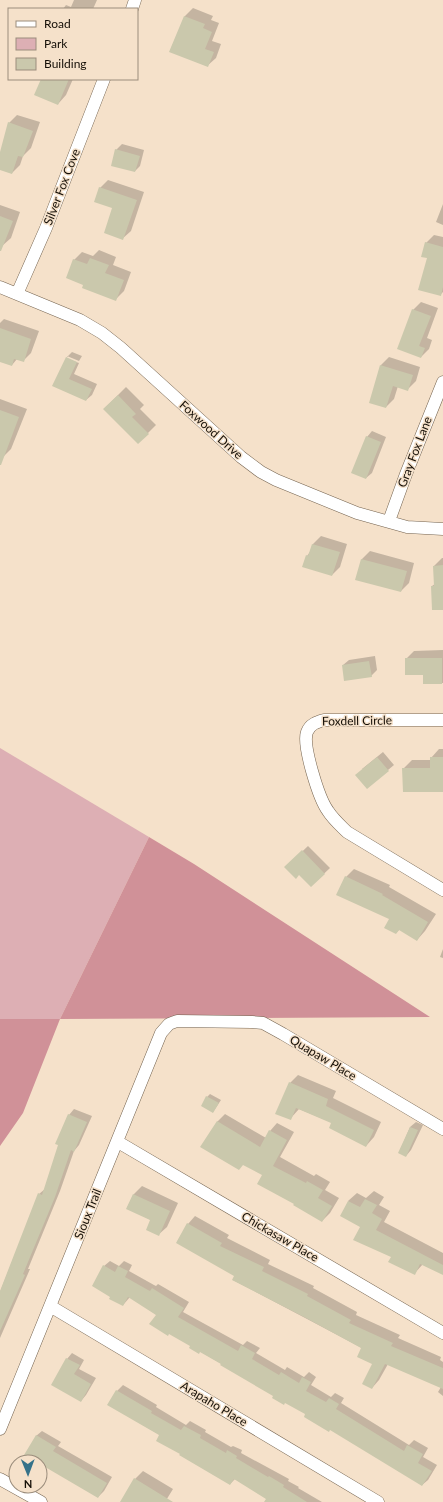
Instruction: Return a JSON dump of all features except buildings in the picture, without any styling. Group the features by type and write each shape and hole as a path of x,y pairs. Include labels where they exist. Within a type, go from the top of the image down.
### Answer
{"street":[{"name":"Silver Fox Cove","path":"17,294 46,228 104,80"},
{"name":"Foxwood Drive","path":"0,287 80,320 102,333 121,348 241,457 261,472 276,480 357,514 407,527 443,529"},
{"name":"Gray Fox Lane","path":"389,522 406,474 443,382"},
{"name":"Foxdell Circle","path":"443,720 324,720 316,722 310,727 305,740 313,775 322,802 336,822 347,832 443,890"},
{"name":"Sioux Trail","path":"0,1429 164,1028 168,1024 177,1021 193,1021"},
{"name":"Quapaw Place","path":"193,1021 263,1023 443,1129"},
{"name":"Chickasaw Place","path":"118,1142 443,1333"},
{"name":"Arapaho Place","path":"50,1306 378,1502"},
{"path":"0,1478 41,1502"}],"green space":[{"path":"0,748 149,837 60,1019 0,1019"}],"shaded area":[{"path":"149,837 194,864 430,1017 60,1019"},
{"path":"0,1019 60,1019 23,1113 0,1146"}]}
